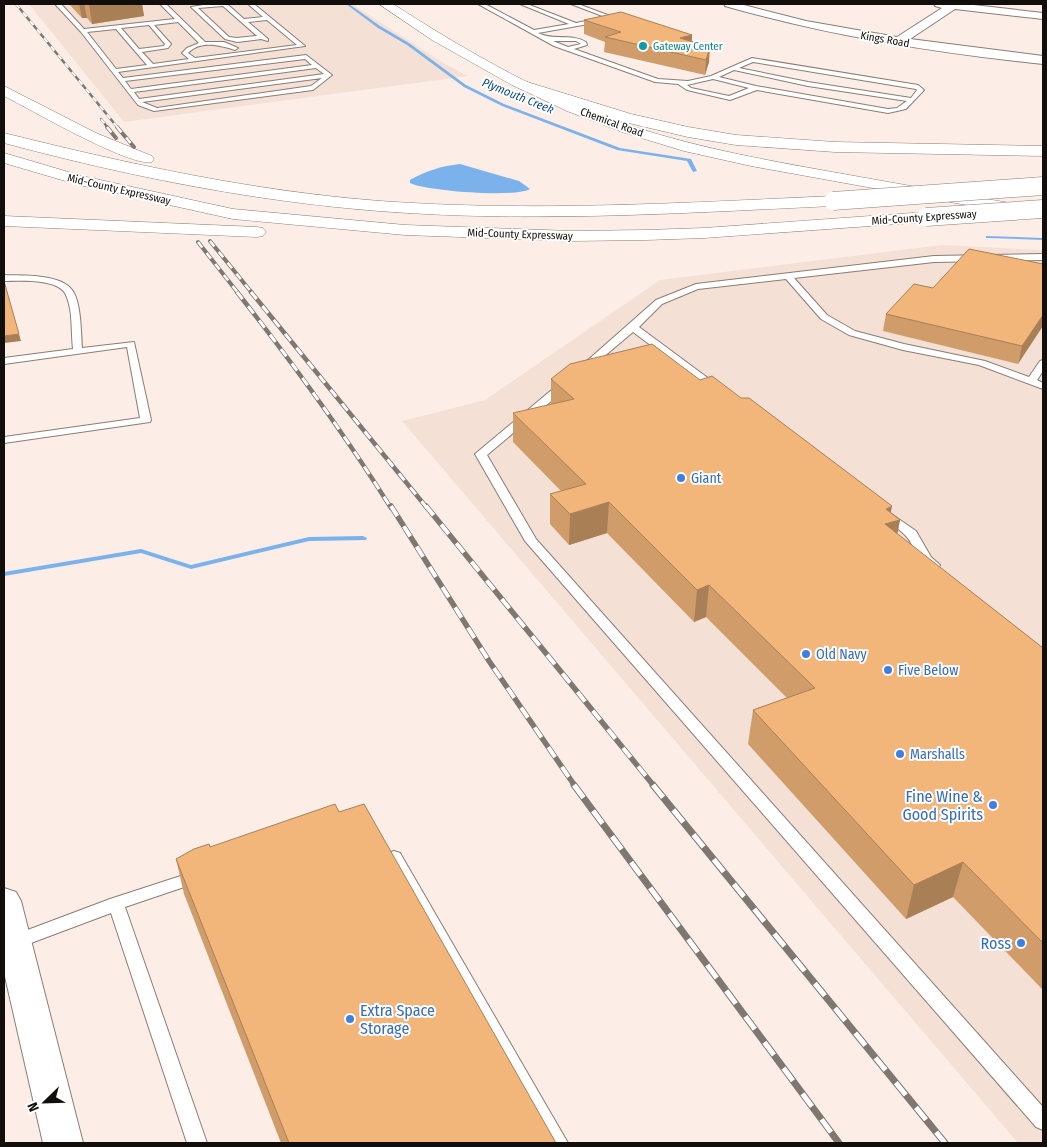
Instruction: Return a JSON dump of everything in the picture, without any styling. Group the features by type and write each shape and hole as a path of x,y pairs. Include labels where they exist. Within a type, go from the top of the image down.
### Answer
{"main road":[{"name":"Chemical Road","path":"385,4 477,62 524,85 602,120 672,142 750,162 862,182 1043,210"},
{"path":"524,85 607,114 690,132 758,142 824,147 1043,151"},
{"path":"4,90 119,148 193,176 242,190"},
{"name":"Mid-County Expressway","path":"4,138 164,177 242,190 376,205 493,211 669,208 834,201 1043,186"},
{"name":"Mid-County Expressway","path":"4,158 79,180 233,214 344,226 572,236 704,233 1043,210"},
{"path":"4,221 320,234 488,233"}],"street":[{"name":"Kings Road","path":"729,4 760,14 816,27 898,42 1043,60"},
{"path":"939,4 1043,16"},
{"path":"898,42 952,6"},
{"path":"4,901 63,1143"}],"lane":[{"path":"58,4 83,31 140,104 156,110 313,88 329,75"},
{"path":"162,4 204,44"},
{"path":"262,37 237,40 227,38 194,7 224,4 277,50"},
{"path":"114,71 302,46 251,4"},
{"path":"481,4 545,39 657,81 678,83 713,77 752,60 918,88 920,90 904,109 888,111 756,88 713,77"},
{"path":"523,4 577,25"},
{"path":"534,32 611,18 574,4"},
{"path":"243,20 267,18"},
{"path":"83,31 180,20"},
{"path":"138,51 166,47 168,44 150,24"},
{"path":"117,27 151,66"},
{"path":"545,39 577,39 584,43 584,45 568,49"},
{"path":"193,60 185,53 186,50 204,44 230,45 242,54"},
{"path":"121,80 306,57 329,75"},
{"path":"130,90 317,66"},
{"path":"732,68 808,84 912,100"},
{"path":"138,101 329,75"},
{"path":"678,83 688,89 730,98 756,88"},
{"path":"1043,257 934,259 696,287 659,302 633,327 482,454 531,541 1043,1121"},
{"path":"787,275 824,316 852,332 903,347 982,364 1043,386"},
{"path":"4,278 51,281 62,284 70,293 78,351"},
{"path":"633,327 723,394"},
{"path":"4,361 131,344 146,420 4,440"},
{"path":"1032,381 1043,363"},
{"path":"881,511 912,534 926,559 940,570"},
{"path":"385,842 558,1143"},
{"path":"14,942 210,872"},
{"path":"116,904 197,1143"}],"shaded area":[{"path":"29,4 352,4 445,64 468,76 124,122"},
{"path":"942,245 1043,250 1043,1143 1018,1143 402,421 485,400 660,280"}],"water":[{"path":"460,164 519,181 530,189 507,193 470,192 433,189 410,183 410,180 428,172"}],"building":[{"path":"621,12 692,35 680,38 710,47 706,60 605,37 621,32 584,20"},
{"path":"969,249 1043,264 1043,315 1022,346 886,314 914,284 933,288"},
{"path":"4,281 19,334 4,336"},
{"path":"652,344 700,380 712,376 741,398 749,398 892,506 886,509 900,520 885,524 1043,648 1043,943 963,862 914,885 753,710 815,688 709,585 697,590 609,502 570,514 550,494 586,484 513,413 574,399 551,379 570,364"},
{"name":"Extra Space Storage","path":"335,804 339,812 364,804 556,1143 289,1143 176,859 194,849 209,844 210,847"}],"waterway":[{"name":"Plymouth Creek","path":"347,4 379,27 408,44 465,86 503,105 619,149 689,160 695,171"},
{"name":"Plymouth Creek","path":"988,237 1043,239"},
{"path":"4,574 141,551 191,567 309,539 363,538"}],"railway":[{"path":"16,4 118,128"},
{"path":"101,119 108,128"},
{"path":"107,127 116,138"},
{"path":"117,127 134,147"},
{"path":"210,241 252,293"},
{"path":"198,242 238,293"},
{"path":"237,292 317,398 391,508"},
{"path":"251,292 427,508"},
{"path":"391,506 489,661 575,786"},
{"path":"426,506 654,786"},
{"path":"574,785 839,1143"},
{"path":"653,785 945,1143"}],"place":[{"name":"Gateway Center","path":"643,46"},
{"name":"Giant","path":"681,478"},
{"name":"Old Navy","path":"806,654"},
{"name":"Five Below","path":"888,670"},
{"name":"Marshalls","path":"900,754"},
{"name":"Fine Wine & Good Spirits","path":"993,805"},
{"name":"Ross","path":"1021,943"},
{"name":"Extra Space Storage","path":"350,1019"}]}
